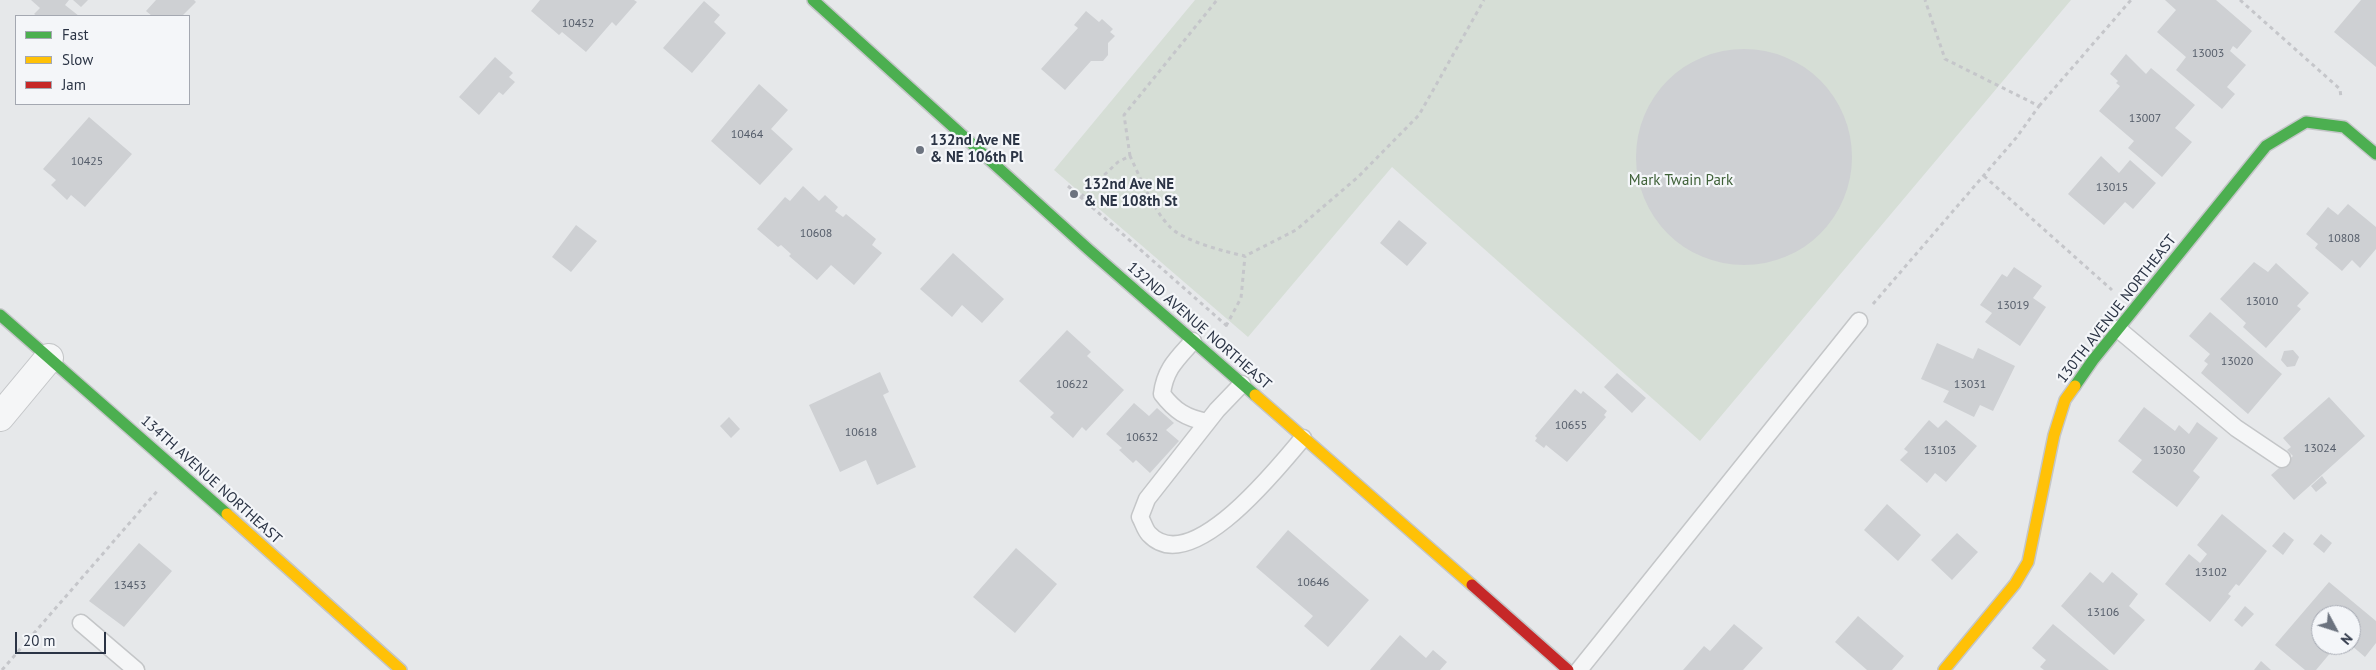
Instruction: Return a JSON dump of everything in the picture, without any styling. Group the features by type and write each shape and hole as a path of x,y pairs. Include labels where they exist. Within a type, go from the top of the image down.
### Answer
{"street":[{"name":"132ND AVENUE NORTHEAST","path":"813,0 1198,345 1568,670"},
{"name":"130TH AVENUE NORTHEAST","path":"1944,670 2015,584 2028,562 2054,435 2065,400 2118,329 2266,146 2306,122 2344,127 2376,154"},
{"name":"134TH AVENUE NORTHEAST","path":"0,315 177,468 401,670"},
{"path":"0,417 49,358"}],"lane":[{"path":"1579,670 1859,321"},
{"path":"2118,329 2236,428 2282,459"},
{"path":"1198,345 1173,363 1164,378 1162,394 1173,408 1189,419 1207,422"},
{"path":"1242,384 1207,422 1147,499 1140,517 1149,534 1166,544 1187,543 1216,528 1263,484 1304,438"},
{"path":"81,623 136,670"}],"path":[{"path":"1217,0 1124,115 1130,156 1148,193 1171,228 1211,248 1245,256 1296,230 1358,177 1419,115 1484,0"},
{"path":"1925,0 1945,59 2039,106"},
{"path":"1859,321 2016,138 2039,106 2131,0"},
{"path":"2240,0 2340,89 2342,101"},
{"path":"1081,198 1118,162 1130,156"},
{"path":"1984,176 2112,291"},
{"path":"1068,186 1227,326"},
{"path":"1198,345 1227,326 1241,298 1245,256"},
{"path":"2,670 160,488"}],"green space":[{"name":"Mark Twain Park","path":"1195,0 2071,0 1700,441 1392,167 1248,337 1054,170"}],"building":[{"path":"31,0 69,0 65,5 78,15 34,14 40,8"},
{"path":"73,0 88,0 81,7"},
{"path":"156,0 194,0 196,2 183,15 151,15 146,11"},
{"path":"540,0 634,0 637,2 616,26 612,22 586,52 562,32 559,35 531,11"},
{"path":"2165,0 2216,0 2252,31 2237,49 2233,46 2230,51 2246,65 2227,87 2235,94 2222,109 2176,70 2186,57 2157,32 2176,10"},
{"path":"2361,0 2376,0 2376,67 2334,32"},
{"path":"704,1 720,15 714,22 726,33 692,73 663,48"},
{"path":"1086,11 1099,22 1102,19 1113,29 1110,32 1115,36 1108,43 1108,55 1103,61 1091,61 1065,90 1041,69 1078,28 1074,25"},
{"path":"1744,49 1765,51 1785,57 1804,67 1820,81 1834,97 1844,116 1850,136 1852,157 1850,178 1844,198 1834,217 1820,233 1804,247 1785,257 1765,263 1744,265 1723,263 1703,257 1684,247 1668,233 1654,217 1644,198 1638,178 1636,157 1638,136 1644,116 1654,97 1668,81 1684,67 1703,57 1723,51"},
{"path":"2126,54 2146,74 2151,68 2195,105 2175,128 2192,142 2162,177 2128,148 2134,141 2099,111 2120,86 2116,83 2118,81 2110,74"},
{"path":"495,57 513,73 509,77 515,82 503,95 499,92 479,115 459,97"},
{"path":"759,84 788,110 771,129 793,149 760,185 711,141"},
{"path":"89,117 132,154 85,207 71,195 67,200 51,185 56,180 43,169"},
{"path":"2101,156 2119,173 2130,160 2156,183 2133,209 2125,202 2104,225 2068,194"},
{"path":"803,186 819,201 825,195 838,207 835,211 843,217 846,214 876,239 872,245 882,253 854,285 831,265 817,280 789,256 791,254 781,245 778,247 757,229 785,197 790,201"},
{"path":"2348,204 2376,227 2376,249 2360,268 2352,260 2342,271 2315,248 2318,244 2306,234 2328,207 2338,215"},
{"path":"1399,220 1427,243 1407,266 1380,243"},
{"path":"576,225 597,241 571,272 552,257"},
{"path":"953,253 1004,299 982,323 962,305 952,317 920,289"},
{"path":"2254,262 2268,272 2276,263 2309,293 2297,306 2301,309 2266,348 2243,327 2246,323 2220,299"},
{"path":"2014,267 2042,286 2033,298 2046,307 2020,346 1985,322 1992,313 1980,305 2002,274 2007,277"},
{"path":"2210,312 2282,374 2248,414 2201,373 2208,364 2204,361 2210,354 2189,336"},
{"path":"1067,330 1091,352 1087,356 1124,390 1086,431 1082,427 1073,438 1050,417 1054,413 1019,381"},
{"path":"1937,343 1973,359 1978,348 2015,366 1993,411 1980,405 1974,417 1943,402 1949,391 1921,379"},
{"path":"2293,350 2299,357 2295,366 2287,367 2281,360 2284,351"},
{"path":"880,372 889,392 883,395 916,467 877,485 866,460 840,472 809,405"},
{"path":"1617,373 1646,398 1632,413 1604,387"},
{"path":"1575,389 1581,394 1583,391 1607,411 1604,415 1606,417 1567,462 1546,445 1544,448 1535,441 1537,438 1535,436"},
{"path":"2329,397 2365,436 2294,500 2271,475 2293,456 2287,450 2291,447 2283,438"},
{"path":"1134,403 1149,416 1157,408 1174,423 1166,430 1179,441 1150,473 1136,460 1133,463 1119,450 1122,448 1106,434"},
{"path":"2144,407 2175,431 2179,425 2189,434 2197,422 2218,438 2193,471 2200,477 2177,507 2132,472 2142,460 2118,441"},
{"path":"729,417 740,429 731,438 720,426"},
{"path":"1929,420 1938,428 1946,420 1977,446 1946,482 1935,473 1927,483 1900,460 1908,452 1904,449"},
{"path":"2322,476 2327,483 2316,492 2311,486"},
{"path":"1887,504 1921,535 1898,561 1864,530"},
{"path":"2222,514 2267,551 2239,586 2236,584 2228,594 2231,596 2210,622 2165,584 2189,554 2200,563 2207,554 2197,545"},
{"path":"1288,530 1369,600 1328,647 1304,626 1313,616 1256,567"},
{"path":"2284,532 2294,540 2283,555 2272,546"},
{"path":"1957,533 1978,552 1952,580 1931,560"},
{"path":"2321,534 2332,543 2324,553 2313,544"},
{"path":"139,543 172,571 124,627 89,601"},
{"path":"1016,548 1057,584 1015,633 973,597"},
{"path":"2090,572 2103,583 2112,572 2138,594 2129,606 2145,620 2114,655 2061,606"},
{"path":"2329,582 2357,605 2311,605 2311,655 2329,655 2316,670 2305,670 2275,645"},
{"path":"2245,606 2254,614 2242,627 2234,620"},
{"path":"2361,609 2376,621 2376,643 2365,657 2361,654"},
{"path":"1858,616 1904,656 1892,670 1867,670 1835,642"},
{"path":"1734,624 1763,648 1743,670 1683,670 1704,646 1710,651"},
{"path":"2053,624 2109,670 2044,670 2040,667 2046,660 2032,648"},
{"path":"1400,635 1426,658 1433,650 1447,662 1440,670 1370,670"},
{"path":"2261,661 2271,670 2254,670"}],"traffic: fast":[{"path":"813,0 1088,249 1255,395"},
{"path":"2075,386 2093,360 2266,146 2306,122 2344,127 2376,154"},
{"path":"0,315 227,514"}],"traffic: slow":[{"path":"1944,670 2015,584 2028,562 2054,435 2065,400 2075,386"},
{"path":"1255,395 1472,585"},
{"path":"227,514 401,670"}],"traffic: jam":[{"path":"1472,585 1568,670"}],"place":[{"name":"132nd Ave NE & NE 106th Pl","path":"920,150"},
{"name":"132nd Ave NE & NE 108th St","path":"1074,194"}]}
